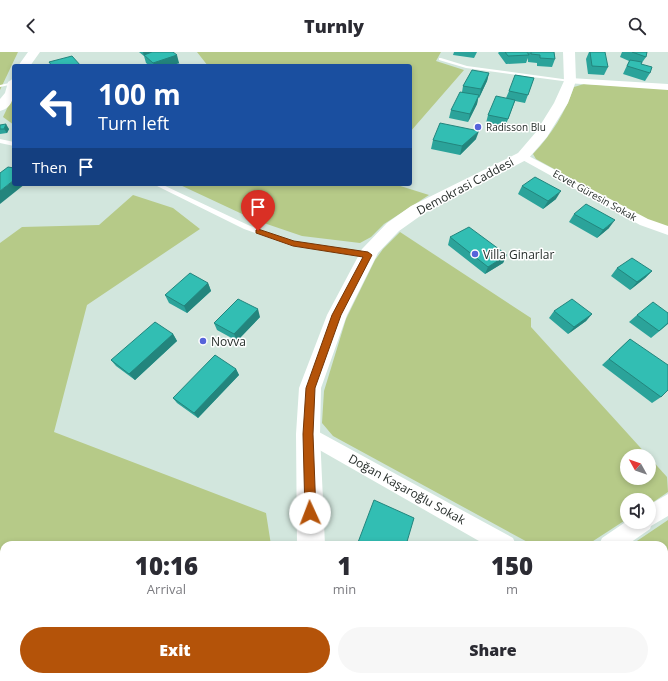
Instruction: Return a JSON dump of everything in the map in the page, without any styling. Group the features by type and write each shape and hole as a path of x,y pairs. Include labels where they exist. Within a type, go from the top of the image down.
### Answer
{"street":[{"path":"25,64 34,52"},
{"name":"Demokrasi Caddesi","path":"311,541 308,434 310,388 336,315 371,249 393,227 436,199 523,156 542,134 554,116 570,81 570,52"},
{"path":"570,81 668,87"},
{"path":"0,107 11,94 12,90"},
{"name":"Ecvet Güresin Sokak","path":"523,156 644,222 668,231"},
{"name":"Doğan Kaşaroğlu Sokak","path":"308,434 499,541"},
{"path":"656,513 668,504"},
{"path":"615,541 632,529"}],"lane":[{"path":"441,59 466,67 570,81"},
{"path":"0,86 12,83"},
{"path":"0,141 12,144"},
{"path":"160,186 246,227 293,244 368,255"}],"green space":[{"path":"0,52 18,52 12,64 0,90"},
{"path":"197,52 441,52 436,61 464,70 412,130 412,64 206,64"},
{"path":"584,84 668,89 668,228 645,219 536,159 533,154 557,123 574,87"},
{"path":"12,98 12,124 3,117"},
{"path":"182,186 400,186 429,195 384,224 371,237 360,243 302,236 255,220"},
{"path":"133,195 173,208 200,229 87,305 54,432 266,513 270,541 0,541 0,243 22,227 99,225"},
{"path":"400,232 531,318 531,327 642,449 620,449 620,485 656,485 656,465 667,477 668,492 656,500 656,493 620,493 620,524 593,541 526,541 333,436 322,423 324,391 346,319 375,260 383,249"},
{"path":"668,520 668,541 637,541"}],"building":[{"path":"152,52 173,52 177,55 153,63 144,55"},
{"path":"505,52 527,52 529,55 508,56"},
{"path":"531,52 554,52 555,59 540,58 540,55 531,54"},
{"path":"590,52 605,52 608,67 592,66"},
{"path":"632,52 647,52 646,57"},
{"path":"72,56 79,64 50,64 49,62"},
{"path":"630,60 642,62 641,64 652,67 650,73 627,66"},
{"path":"472,70 489,73 481,89 463,86"},
{"path":"515,75 534,78 528,95 509,91"},
{"path":"460,92 479,95 470,114 451,110"},
{"path":"496,96 515,100 508,119 488,115"},
{"path":"440,123 479,131 462,146 433,140"},
{"path":"6,124 4,129 0,129 0,125"},
{"path":"8,167 12,168 12,182 0,191 0,173"},
{"path":"535,177 561,191 548,201 522,186"},
{"path":"586,204 615,220 603,230 574,214"},
{"path":"469,227 507,255 488,267 450,237"},
{"path":"632,258 652,271 637,282 617,268"},
{"path":"190,273 208,283 184,306 165,295"},
{"path":"238,299 258,309 234,334 214,323"},
{"path":"572,299 592,314 574,327 554,311"},
{"path":"653,302 668,313 668,323 659,331 637,315"},
{"path":"155,322 173,334 129,374 111,360"},
{"path":"630,339 668,365 668,390 661,397 609,359"},
{"path":"215,355 236,369 194,413 173,398"},
{"path":"374,500 414,518 407,541 359,541"}],"place":[{"name":"Radisson Blu","path":"478,127"},
{"name":"Villa Ginarlar","path":"475,254"},
{"name":"Novva","path":"203,341"}],"route":[{"path":"258,231 293,244 368,255 336,315 310,388 308,434 310,513"}]}
